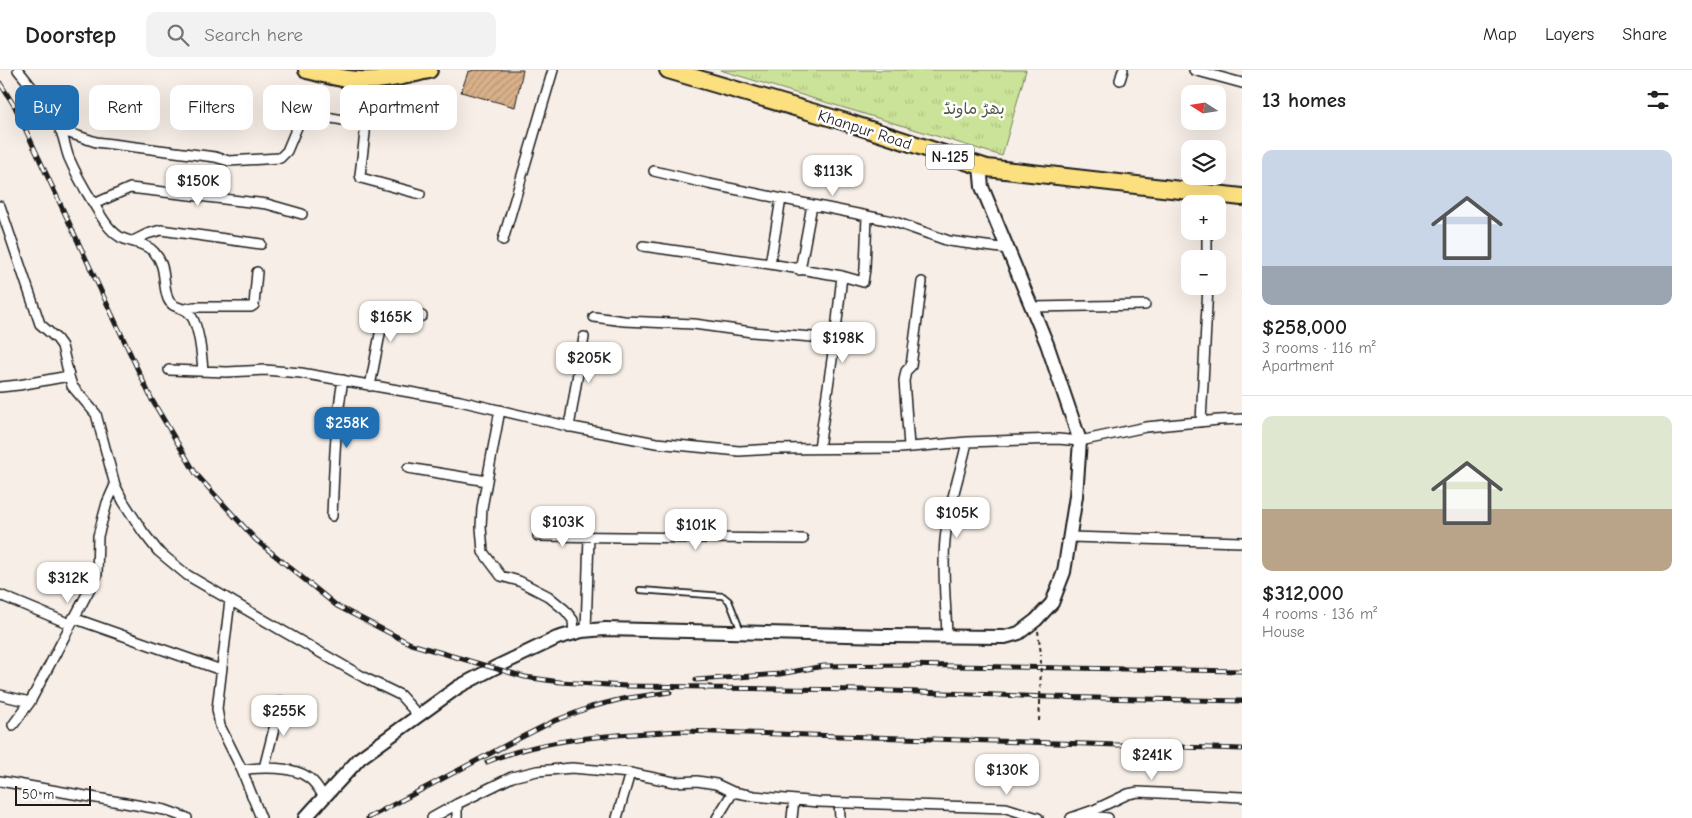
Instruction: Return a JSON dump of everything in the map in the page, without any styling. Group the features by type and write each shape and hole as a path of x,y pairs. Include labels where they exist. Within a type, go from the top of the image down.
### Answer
{"highway":[{"path":"307,70 359,81 428,70"},
{"name":"Khanpur Road","path":"668,70 846,122 980,166 1181,195"},
{"name":"Khanpur Road","path":"1226,198 1242,197"}],"street":[{"path":"18,70 28,85"},
{"path":"504,240 553,70"},
{"path":"1120,80 1123,70"},
{"path":"1194,70 1242,83"},
{"path":"60,130 96,142 229,161 280,158 287,151 300,120 308,114 361,123 365,126 361,178 420,194"},
{"path":"60,130 69,158 111,231 121,238 145,244 155,253 163,269 167,297 176,307 185,309 194,307 254,306 257,272"},
{"path":"305,818 360,758 418,715 458,687 557,638 580,632 605,629 1005,637 1020,633 1036,620 1052,603 1064,572 1076,496 1080,441 1047,344 982,187 980,166"},
{"path":"654,171 892,221 948,241 1008,248"},
{"path":"94,204 130,188 267,204 302,214"},
{"path":"770,264 781,199"},
{"path":"800,270 812,205"},
{"path":"0,206 40,324 62,346 69,376 75,390 96,414 115,485 128,509 158,551 187,575 365,678 400,695 418,715"},
{"path":"644,246 770,264 842,276 863,282 867,216"},
{"path":"133,241 161,230 261,244"},
{"path":"819,448 842,276"},
{"path":"909,446 904,381 906,371 911,366 922,282"},
{"path":"1201,422 1208,295"},
{"path":"1032,307 1145,305"},
{"path":"370,386 385,308 422,316"},
{"path":"185,309 195,322 203,371"},
{"path":"594,317 624,321 694,324 752,332 835,339"},
{"path":"570,427 584,337"},
{"path":"169,370 228,372 265,370 301,373 500,410 570,427 656,443 739,451 1058,439 1080,441 1146,427 1242,420"},
{"path":"0,386 19,385 69,376"},
{"path":"332,516 334,452 343,380"},
{"path":"500,410 482,508 483,552 501,576 520,582 548,596 565,610 574,620 580,632"},
{"path":"947,636 944,580 945,540 954,488 967,442"},
{"path":"408,468 487,481"},
{"path":"13,725 30,702 97,575 98,536 107,503 115,485"},
{"path":"538,536 803,539"},
{"path":"580,632 589,536"},
{"path":"1070,537 1242,542"},
{"path":"0,596 221,670"},
{"path":"230,600 217,709 220,726 242,770 261,818"},
{"path":"0,695 30,702"},
{"path":"264,768 281,701"},
{"path":"242,770 264,768 293,771 308,777 324,797"},
{"path":"432,818 456,804 512,777 537,771 572,768 630,773 674,782 697,781 716,784 733,792 794,800 1006,808 1038,818"},
{"path":"617,818 630,773"},
{"path":"0,781 165,810 183,817"},
{"path":"717,818 733,792"},
{"path":"1071,818 1128,794 1138,792 1242,797"},
{"path":"792,818 794,800"},
{"path":"839,803 840,818"},
{"path":"456,804 457,818"},
{"path":"1081,814 1108,818"}],"lane":[{"path":"640,590 723,596 728,600 741,632"}],"path":[{"path":"1036,620 1041,654 1039,721"}],"green space":[{"name":"بھڑ ماونڈ","path":"720,70 1026,70 1002,156"}],"building":[{"path":"474,70 523,70 515,107 461,92 468,72"}],"railway":[{"path":"0,83 15,107 152,400 196,474 256,540 337,606 411,644 525,677 560,682 626,686 711,687"},
{"path":"696,680 780,674 824,666 900,665 1242,671"},
{"path":"705,688 866,690 1047,697 1242,701"},
{"path":"368,818 554,721 591,707 622,699 670,692"},
{"path":"487,762 534,747 584,738 683,731 1242,749"}]}
